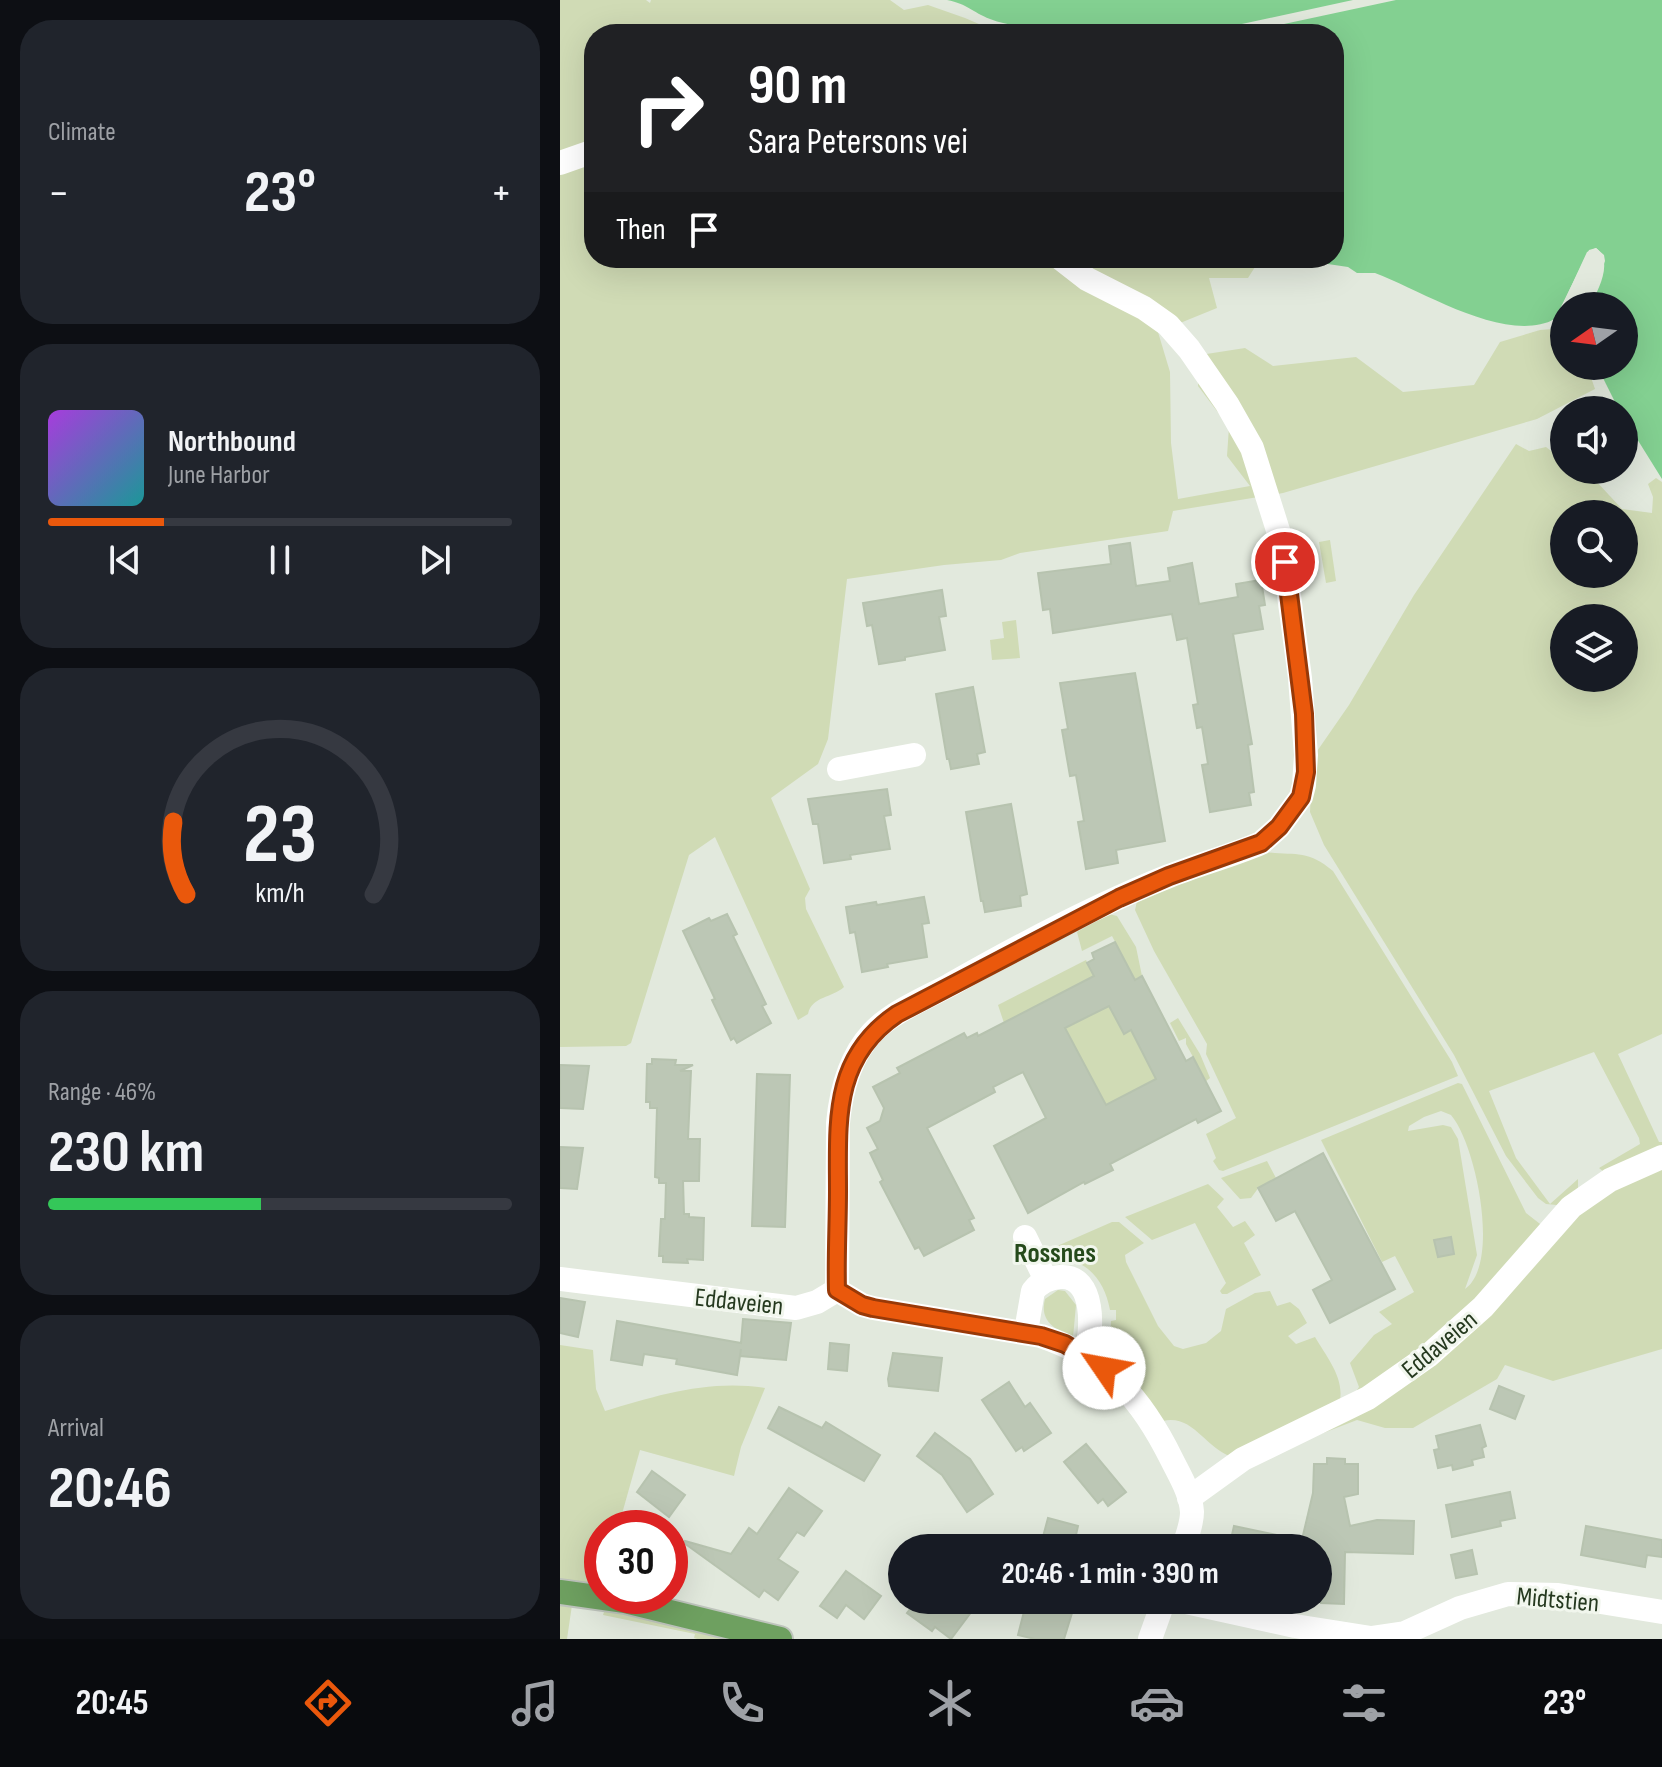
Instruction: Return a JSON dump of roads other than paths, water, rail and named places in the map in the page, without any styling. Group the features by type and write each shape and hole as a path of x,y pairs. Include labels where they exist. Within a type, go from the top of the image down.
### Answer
{"main road":[{"path":"560,1592 625,1601 780,1639"}],"street":[{"path":"560,163 584,155"},
{"path":"1073,268 1168,325 1189,349 1246,433 1278,529 1288,581 1304,714 1304,785 1294,808 1261,843 1169,876 1119,898 969,974 897,1014 872,1034 849,1069 840,1101 837,1290 873,1308 1026,1331 1065,1344 1085,1355 1124,1385 1145,1409 1189,1498 1192,1514 1187,1534"},
{"path":"839,769 914,755"},
{"name":"Eddaveien","path":"1189,1498 1243,1459 1368,1398 1406,1372 1446,1342 1483,1307 1552,1225 1579,1200 1610,1180 1662,1157"},
{"path":"1025,1237 1046,1280"},
{"path":"1026,1331 1033,1291 1046,1280 1066,1277 1077,1283 1085,1293 1090,1341 1085,1355"},
{"name":"Eddaveien","path":"560,1279 796,1308 817,1302 837,1290"},
{"name":"Midtstien","path":"1241,1614 1351,1636 1382,1638 1405,1633 1460,1608 1508,1594 1558,1595 1662,1612"},
{"path":"1150,1639 1159,1614"}],"district":[{"name":"Rossnes","path":"1055,1252"}]}
